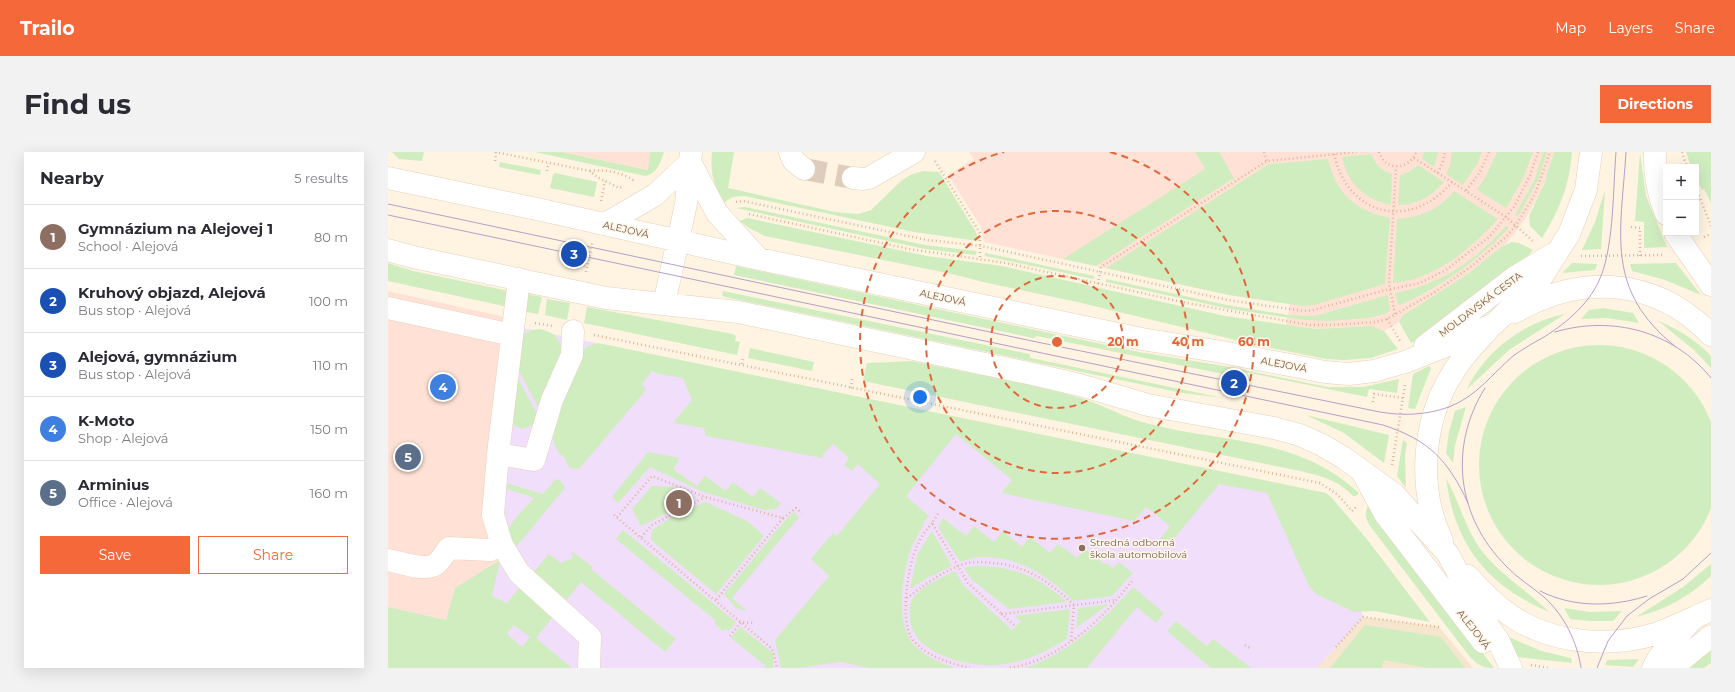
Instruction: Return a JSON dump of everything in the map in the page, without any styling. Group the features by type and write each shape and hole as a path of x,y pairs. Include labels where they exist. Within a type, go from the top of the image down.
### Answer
{"street":[{"path":"790,152 793,160 804,168"},
{"name":"MOLDAVSKÁ CESTA","path":"1494,324 1541,278 1569,234 1578,215 1586,190 1591,152"},
{"path":"1655,152 1655,168 1658,188 1663,204"},
{"path":"853,178 863,180 923,155"},
{"path":"601,223 655,195 690,157"},
{"path":"664,304 686,204 690,157"},
{"path":"690,157 717,213 759,259"},
{"name":"ALEJOVÁ","path":"388,178 601,223 759,259 1142,339 1222,352 1337,374 1374,371 1405,362 1448,345 1494,324"},
{"path":"1680,241 1711,285"},
{"path":"388,250 413,257 606,298 738,312 1028,373 1080,385 1148,405 1274,428 1300,435 1322,445 1361,469 1394,494 1448,554 1498,606 1521,622 1554,635 1593,641 1628,639 1654,634 1703,613"},
{"name":"MOLDAVSKÁ CESTA","path":"1405,362 1515,277 1558,251"},
{"path":"518,279 492,515 502,545 514,566 526,581 590,637 589,668"},
{"path":"1510,668 1498,640 1480,614 1448,554 1433,520 1428,494 1426,457 1431,426 1442,391 1453,372 1463,357 1494,324 1525,306 1557,293 1585,287 1607,287 1643,292 1673,304 1687,313 1711,335"},
{"path":"388,308 513,327"},
{"path":"498,454 534,460 552,400 572,355 573,331"},
{"name":"ALEJOVÁ","path":"1361,469 1385,514 1487,647 1510,668"},
{"path":"388,560 421,567 432,566 440,560 449,548 490,550 502,545"},
{"path":"1654,668 1659,657 1703,613 1711,599"},
{"path":"1672,668 1711,636"}],"path":[{"path":"495,161 496,152 590,171 599,170 623,174 639,186"},
{"path":"1264,152 1266,161"},
{"path":"1098,284 1101,267 1266,161 1357,152"},
{"path":"1379,152 1386,163 1396,167 1406,165 1414,158 1416,152"},
{"path":"1438,173 1445,152"},
{"path":"1466,191 1480,172 1489,152"},
{"path":"731,205 741,201 927,240 981,246 1228,300 1303,311 1322,308 1390,289 1420,283 1446,270 1480,244 1506,217 1525,186 1538,152"},
{"path":"741,213 914,250 1006,263 1187,303 1310,325 1376,322 1387,319 1435,292 1498,245 1516,225 1537,190 1550,152"},
{"path":"1682,152 1686,164"},
{"path":"1334,154 1340,176 1353,194 1372,206 1394,211 1414,210 1425,206 1443,193 1452,182"},
{"path":"923,155 979,230 981,246 980,259"},
{"path":"1414,158 1516,225"},
{"path":"547,171 548,163"},
{"path":"1395,314 1389,284 1396,167"},
{"path":"590,171 619,188 625,186"},
{"path":"581,293 587,266 601,223 605,181"},
{"path":"1699,196 1711,226"},
{"path":"1631,227 1640,228 1640,256"},
{"path":"1558,251 1577,256 1671,255 1680,241 1711,234"},
{"path":"572,263 587,266"},
{"path":"513,327 573,331 742,364 851,388 1320,483 1338,494 1352,511"},
{"path":"742,364 743,356"},
{"path":"851,388 852,379"},
{"path":"1373,402 1374,394 1403,398"},
{"path":"777,668 773,651 770,647 615,516 652,476 705,497 783,518"},
{"path":"641,537 652,525 705,497"},
{"path":"716,600 783,518 796,508 802,514"},
{"path":"938,514 917,546 912,560 908,579 908,628 916,643 933,655 970,668"},
{"path":"932,523 968,583 1014,625"},
{"path":"907,598 931,580 958,566 979,562 1011,565 1044,579 1074,605"},
{"path":"1010,668 1042,658 1071,642 1118,600 1132,581"},
{"path":"1002,614 1118,600"},
{"path":"1071,642 1074,605"},
{"path":"1336,647 1364,617 1439,627"},
{"path":"741,622 754,623"},
{"path":"730,636 741,622"},
{"path":"1245,645 1250,648"}],"shaded area":[{"path":"562,152 650,152 649,170"},
{"path":"969,152 1554,152 1540,193 1526,218 1506,244 1469,273 1402,316 1399,322 1384,331 1368,326 1316,329 1286,325 1290,304 1229,295 984,242 981,227 948,175 974,159"},
{"path":"388,291 514,319 507,556 455,588 446,620 388,607"},
{"path":"513,326 1308,490 1333,516 1363,617 1317,668 388,668 388,607 446,620 455,588 507,556 500,539"},
{"path":"1363,617 1439,627 1473,668 1317,668"}],"green space":[{"path":"392,152 424,152 422,161 399,159"},
{"path":"535,152 562,152 648,170 650,152 664,152 660,163 653,173 645,176"},
{"path":"712,152 734,152 728,188 835,212 858,214 871,210 901,181 910,175 923,171 939,172 976,232 978,241 914,232 744,196 733,197 723,203 713,179"},
{"path":"1195,152 1219,152 1234,178 1096,266 1063,259 1205,169"},
{"path":"1424,152 1438,152 1434,167 1422,159"},
{"path":"1452,152 1482,152 1477,164 1463,185 1446,174 1450,165"},
{"path":"1497,152 1533,152 1523,179 1506,208 1477,190 1486,176"},
{"path":"1543,152 1547,152 1538,180 1519,215 1516,216 1516,213 1535,179"},
{"path":"1554,152 1572,152 1571,164 1563,197 1554,218 1542,238 1530,226 1529,216 1544,184"},
{"path":"1686,152 1711,152 1711,203 1704,189 1702,190 1699,184 1699,164 1690,164"},
{"path":"1640,153 1646,196 1667,247 1644,248 1644,222 1635,221"},
{"path":"1372,154 1379,167 1392,174 1391,205 1382,203 1365,194 1353,182 1344,166 1342,157"},
{"path":"1328,159 1336,182 1349,199 1367,211 1390,218 1385,284 1314,305 1302,306 1229,295 1106,268 1269,164"},
{"path":"500,162 541,170 540,175 499,167"},
{"path":"1418,165 1444,182 1424,199 1405,205 1398,205 1400,175 1409,172"},
{"path":"555,173 597,182 594,197 550,188 553,175"},
{"path":"1605,190 1601,249 1582,250 1595,222"},
{"path":"1454,191 1498,219 1471,246 1440,268 1414,279 1393,283 1397,219 1421,214 1435,208 1448,198"},
{"path":"745,207 925,245 976,251 977,253 975,255 925,249 736,208"},
{"path":"747,218 927,256 1002,266 1225,316 1316,329 1371,326 1384,331 1398,349 1371,358 1344,360 1326,359 1261,346 952,274 765,236 739,221"},
{"path":"1506,226 1508,226 1508,229 1496,241 1458,272 1415,298 1400,305 1398,304 1395,293 1427,284 1456,269 1482,250"},
{"path":"1512,242 1519,243 1533,250 1524,260 1420,339 1411,343 1399,322 1402,316 1469,273 1501,247"},
{"path":"986,253 1094,276 1094,278 985,256 984,254"},
{"path":"388,263 413,271 509,291 508,307 388,281"},
{"path":"1572,263 1597,264 1595,270 1562,273"},
{"path":"1676,263 1701,295 1665,280 1632,271 1630,264"},
{"path":"736,266 1139,352 1230,367 1327,387 1363,387 1399,379 1397,393 1369,389 1367,397 1235,370 1233,376 1037,336 1033,338 734,275"},
{"path":"1106,279 1227,305 1288,315 1315,316 1388,295 1390,310 1385,314 1369,318 1330,321 1304,320 1230,309 1106,282"},
{"path":"723,291 1029,354 1031,358 1223,398 1182,393 725,297 722,295"},
{"path":"523,293 542,297 538,314 520,311"},
{"path":"547,299 570,303 567,320 545,315"},
{"path":"587,307 733,334 736,336 735,341 740,342 737,355 584,323"},
{"path":"1603,308 1633,313 1639,323 1607,318 1581,319 1589,310"},
{"path":"1565,314 1509,350 1467,389 1484,362 1507,340 1535,324"},
{"path":"1657,320 1686,335 1705,350 1711,356 1711,368 1694,350"},
{"path":"540,329 555,336 560,342 563,350 540,411 515,363 522,335 532,330"},
{"path":"598,343 1326,493 1366,538 1430,622 1375,611 1354,612 1316,594 1309,586 1267,493 1218,484 1216,490 1214,490 1167,547 1159,540 1170,526 1146,507 1134,521 1001,493 1012,480 956,434 906,496 929,516 923,523 924,524 909,554 904,575 902,600 904,625 913,644 927,656 955,668 869,668 840,662 798,668 781,668 775,640 829,576 811,559 833,533 837,536 880,484 858,464 852,471 844,465 849,458 833,444 823,454 822,458 706,436 704,428 673,423 692,400 683,378 659,374 652,371 642,384 646,390 579,469 570,468 555,445 552,433 553,424 581,352 588,346"},
{"path":"1587,345 1611,345 1634,350 1656,359 1684,380 1699,398 1710,419 1717,441 1719,465 1717,489 1710,511 1699,532 1684,550 1656,571 1634,580 1611,585 1587,585 1564,580 1542,571 1523,558 1506,541 1493,522 1484,500 1479,477 1479,453 1484,430 1493,408 1506,389 1523,372 1542,359 1564,350"},
{"path":"750,348 814,362 812,371 748,358"},
{"path":"912,361 1060,392 1081,398 1146,423 1175,430 1258,444 1284,451 1310,461 1335,474 1359,493 1356,496 1353,496 1335,482 1300,471 863,381 867,363"},
{"path":"1429,366 1431,368 1415,409 1408,408 1413,374"},
{"path":"514,371 538,416 535,422 521,429 514,425 509,417"},
{"path":"1466,407 1455,445 1453,463 1446,453 1449,432 1455,411"},
{"path":"1306,415 1389,435 1384,463 1344,433"},
{"path":"1403,440 1407,443 1405,455 1406,488 1397,476"},
{"path":"648,452 680,458 673,469 697,486 705,476 726,491 733,482 753,497 760,488 781,503 776,509 764,510 703,492 650,467 618,503 612,497"},
{"path":"1446,478 1466,524 1481,550 1505,575 1549,612 1508,589 1492,576 1478,560 1466,543 1457,524 1450,502"},
{"path":"556,479 560,480 565,488 517,546 510,535 510,527 515,518 534,498 502,487 503,482 543,494"},
{"path":"652,486 673,487 695,497 641,526 632,509"},
{"path":"706,502 749,522 764,536 716,594 651,540 652,530 680,512"},
{"path":"1369,504 1494,668 1480,666 1470,657 1370,526 1366,515 1366,510"},
{"path":"794,512 799,517 732,598 747,611 736,608 724,594 787,518"},
{"path":"943,518 966,536 974,526 994,542 1003,531 1022,547 1030,537 1050,553 1058,544 1077,558 1085,549 1113,568 1119,562 1133,573 1112,596 1073,601 1050,580 1022,565 991,557 975,558 960,562 938,527"},
{"path":"623,530 736,622 728,632 727,629 723,631 714,623 716,621 616,539"},
{"path":"932,531 952,566 927,578 910,589 917,555"},
{"path":"573,552 593,567 591,569 676,639 665,652 581,582 564,603 531,575 549,554 561,563 573,558 571,553"},
{"path":"500,560 492,596 507,603 521,585 555,614 536,638 572,668 388,668 388,607 446,620 455,588","holes":["514,625 530,637 522,647 507,634"]},
{"path":"1711,564 1711,576 1703,584 1676,602 1657,611 1636,617 1683,587"},
{"path":"974,566 1001,568 1024,574 1057,593 1067,602 1009,609 972,580 964,568"},
{"path":"955,571 963,585 1012,630 1021,621 1014,616 1070,609 1067,639 1024,660 996,665 984,665 956,660 930,649 920,640 913,630 910,618 911,602 916,595 926,587"},
{"path":"1133,587 1164,613 1156,623 1137,607 1087,668 1026,668 1057,654 1071,645 1097,624"},
{"path":"1109,604 1076,628 1078,608"},
{"path":"1564,608 1590,612 1622,611 1613,621 1589,621 1570,619"},
{"path":"1176,621 1207,646 1213,639 1251,668 1211,668 1167,631"},
{"path":"1365,625 1441,637 1465,668 1427,668 1384,660 1382,668 1330,668"},
{"path":"740,627 773,653 773,668 765,668 766,666 731,638"},
{"path":"1502,634 1541,651 1571,658 1572,663 1518,657"},
{"path":"1711,645 1711,663 1704,668 1684,668"},
{"path":"1639,659 1633,667 1605,665 1607,660"}],"tunnel":[{"path":"804,169 853,178"}],"tram line":[{"path":"388,204 1032,341 1380,412 1415,414 1432,412 1449,407 1468,397 1513,356 1562,325 1585,303 1597,285 1605,263 1611,232 1616,152"},
{"path":"1626,152 1621,234 1622,258 1627,282 1637,304 1653,326 1676,347"},
{"path":"388,215 1383,425 1413,437 1435,454 1453,475 1468,503"},
{"path":"1555,332 1577,327 1598,325 1640,331 1660,338 1679,349 1696,362 1711,378"},
{"path":"1485,388 1473,411 1466,434 1462,457 1463,481 1468,504 1477,526 1490,547 1510,570 1544,597 1558,612 1573,638 1581,668"},
{"path":"1597,668 1608,641 1627,616 1649,599 1683,579 1711,553"},
{"path":"1540,591 1553,597 1580,603 1593,604 1607,604 1634,600 1647,596"}],"place":[{"name":"Alejová, gymnázium","path":"574,254"},
{"name":"Kruhový objazd, Alejová","path":"1234,383"},
{"name":"K-Moto","path":"443,387"},
{"name":"Arminius","path":"408,457"},
{"name":"Gymnázium na Alejovej 1","path":"679,503"},
{"name":"Stredná odborná škola automobilová","path":"1082,548"}]}
